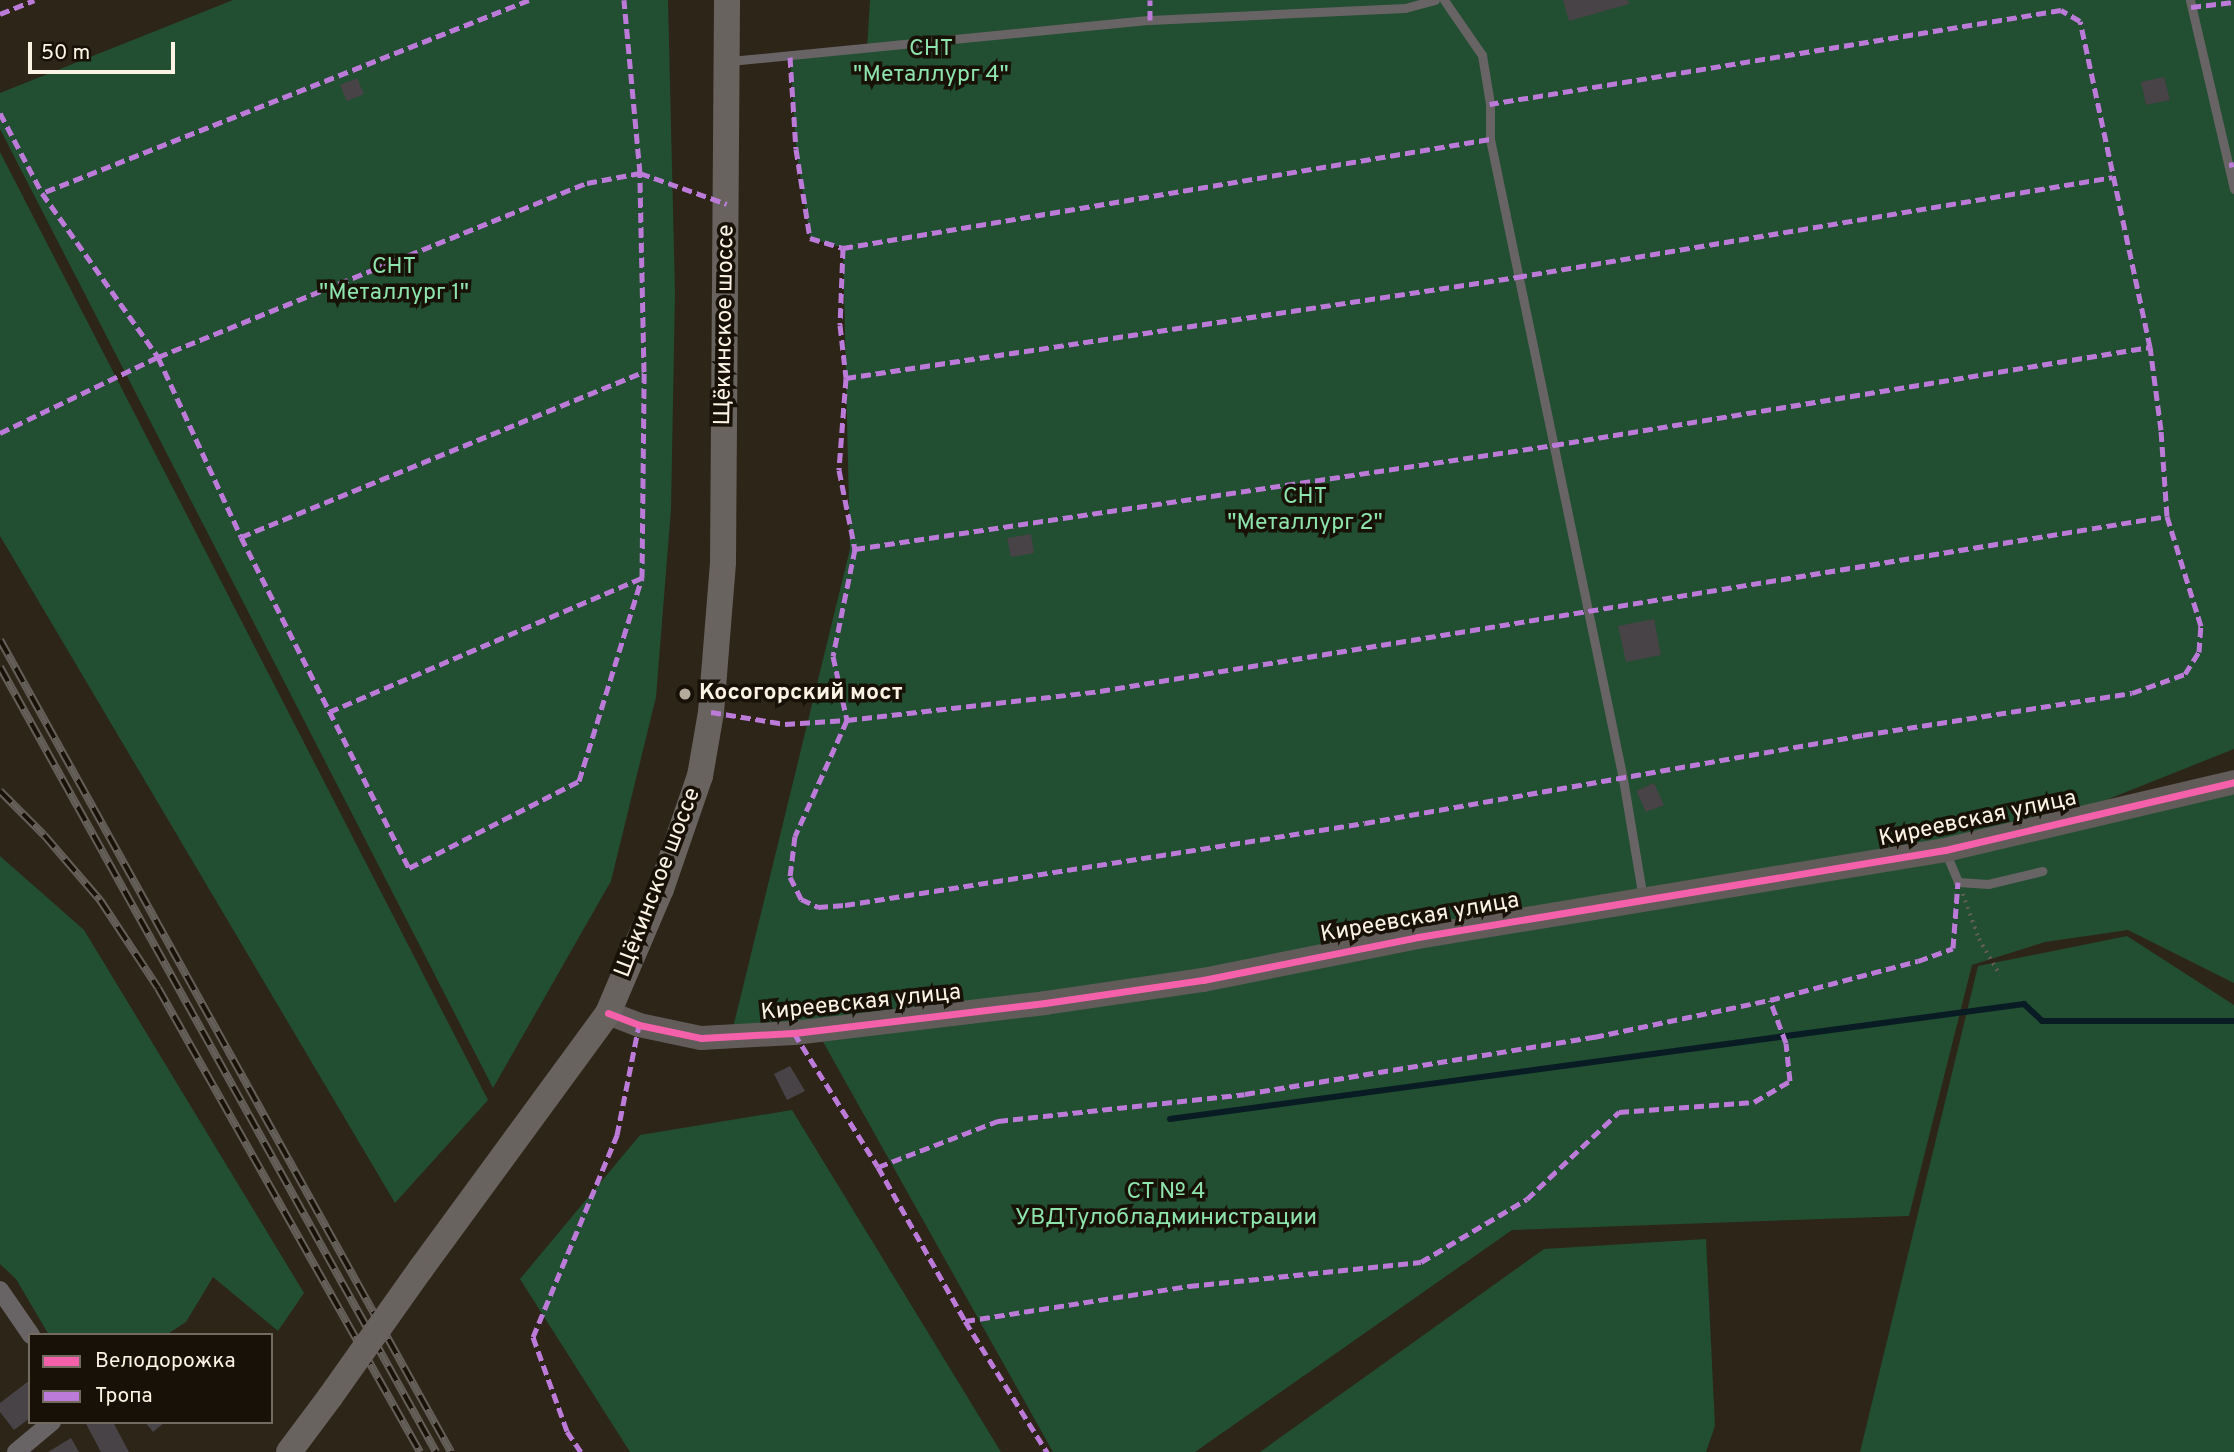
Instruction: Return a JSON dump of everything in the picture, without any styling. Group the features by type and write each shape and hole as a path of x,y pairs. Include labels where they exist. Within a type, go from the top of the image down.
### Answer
{"main road":[{"name":"Щёкинское шоссе","path":"289,1452 608,1013 675,852 700,776 711,712 723,562 727,0"}],"street":[{"name":"Киреевская улица","path":"608,1013 677,1035 701,1038 794,1033 1203,980 1418,937 1945,850 2234,782"},
{"path":"0,1290 30,1333"},
{"path":"16,1452 50,1424"}],"lane":[{"path":"728,61 1150,20 1405,8 1435,0"},
{"path":"1444,0 1482,55 1492,152 1623,779 1643,900"},
{"path":"2190,0 2234,189"},
{"path":"1945,850 1958,882 1988,884 2042,871"}],"path":[{"path":"1958,882 1979,939 2000,975"}],"green space":[{"name":"СНТ \"Металлург 1\"","path":"233,0 668,0 675,293 671,509 656,697 611,881 493,1088 0,129 0,93"},
{"name":"СНТ \"Металлург 2\"","path":"870,0 2234,0 2234,749 2028,831 2234,782 2234,983 2128,930 2045,942 1972,965 1909,1216 1512,1230 1195,1452 1053,1452 817,1031 731,1036 850,549 843,248 810,238 796,149 790,57 867,49"},
{"path":"0,152 488,1100 395,1203 0,536"},
{"path":"0,856 84,930 304,1293 278,1331 213,1277 186,1322 169,1333 48,1333 16,1279 0,1264"},
{"path":"2127,936 2234,1005 2234,1452 1860,1452 1978,966"},
{"path":"792,1110 1001,1452 630,1452 520,1279 640,1135"},
{"path":"1706,1239 1715,1426 1706,1452 1260,1452 1544,1249"}],"building":[{"path":"1563,0 1628,0 1629,4 1569,21"},
{"path":"2164,77 2170,100 2146,105 2141,82"},
{"path":"357,78 364,94 347,101 340,85"},
{"path":"1031,534 1034,553 1011,557 1007,538"},
{"path":"1654,619 1661,655 1626,662 1618,626"},
{"path":"1654,783 1664,805 1646,812 1636,791"},
{"path":"790,1066 805,1091 787,1100 774,1074"},
{"path":"28,1382 28,1420 14,1430 0,1412 0,1403"},
{"path":"86,1424 114,1424 129,1452 101,1452"},
{"path":"147,1424 163,1424 153,1432"},
{"path":"71,1438 79,1452 48,1452"}],"waterway":[{"path":"1170,1119 2024,1004 2042,1021 2234,1021"}],"railway":[{"path":"0,640 451,1452"},
{"path":"0,667 436,1452"},
{"path":"0,791 44,835 100,900 158,988 420,1452"}],"marked path":[{"path":"0,14 34,0"},
{"path":"529,0 42,193 158,357 241,537 409,868 579,781 642,578 644,372 640,173 624,0"},
{"path":"1150,0 1150,20"},
{"path":"2191,7 2234,2"},
{"path":"790,57 796,149 810,238 843,248 840,325 846,378 839,470 855,549 833,656 847,720 795,836 790,877 801,899 818,907 845,905 1365,823 1863,735 2132,693 2185,674 2199,652 2201,626 2167,516 2161,430 2150,347 2080,21 2061,10 1490,104"},
{"path":"0,113 42,193"},
{"path":"843,248 1490,139"},
{"path":"2229,165 2234,164"},
{"path":"0,433 158,357 587,183 640,173 727,204"},
{"path":"846,378 1517,277 2113,177"},
{"path":"855,549 1554,445 2150,347"},
{"path":"241,537 644,372"},
{"path":"711,712 785,724 847,720 1100,691 2167,516"},
{"path":"329,712 642,578"},
{"path":"878,1167 998,1121 1245,1094 1594,1037 1770,1000 1918,961 1953,948 1958,882"},
{"path":"965,1321 1189,1286 1421,1262 1527,1199 1619,1112 1754,1102 1790,1081 1786,1043 1770,1000"},
{"path":"581,1452 567,1431 533,1337 617,1135 639,1025"},
{"path":"794,1033 878,1167 965,1321 1047,1452"}],"cycle path":[{"path":"608,1013 639,1025 701,1038 794,1033 1045,1003 1203,980 1418,937 1945,850 2234,782"}],"place":[{"name":"Косогорский мост","path":"685,694"}],"park label":[{"name":"СНТ \"Металлург 4\"","path":"931,63"},
{"name":"СТ № 4 УВДТулобладминистрации","path":"1166,1206"}]}
